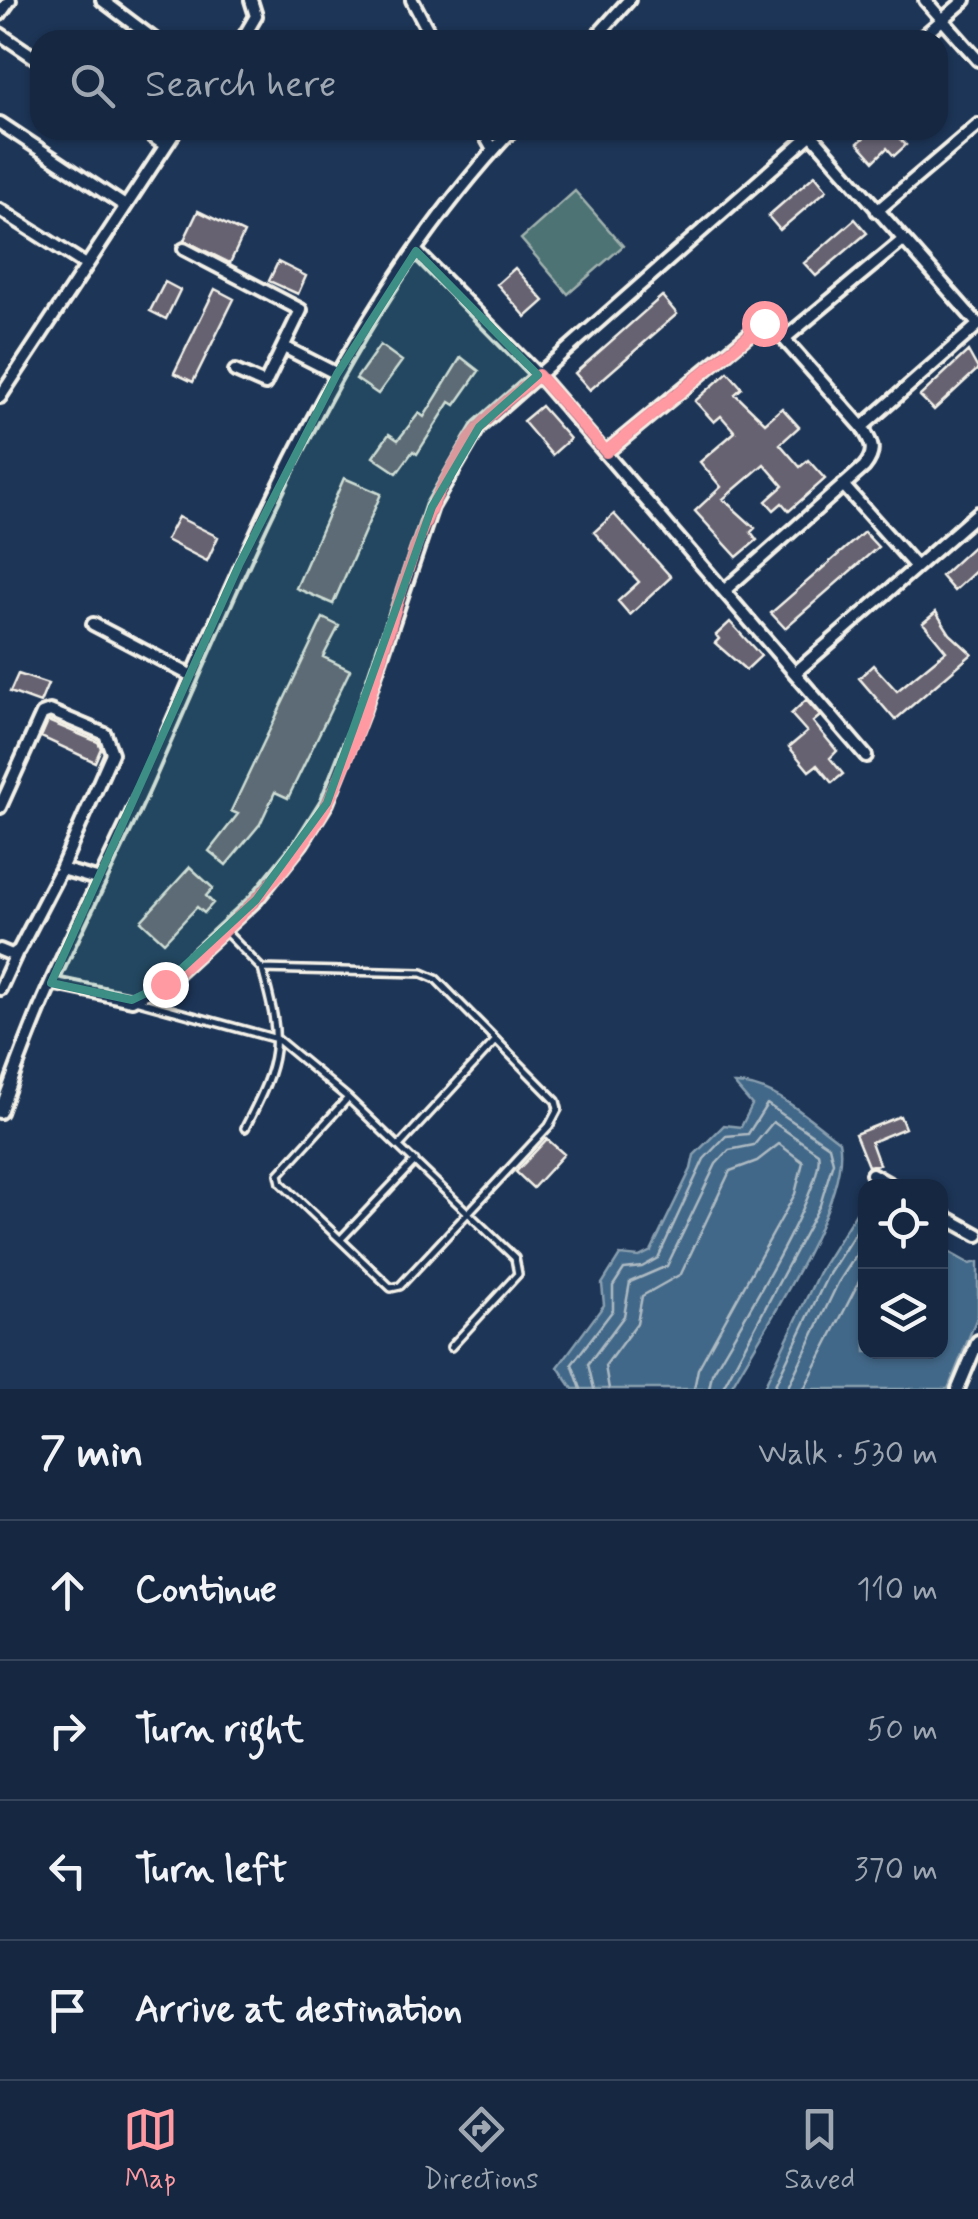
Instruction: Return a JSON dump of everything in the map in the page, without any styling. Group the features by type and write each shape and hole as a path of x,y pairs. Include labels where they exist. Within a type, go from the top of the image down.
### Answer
{"street":[{"path":"0,14 10,0"},
{"path":"102,0 142,30"},
{"path":"248,30 256,16 250,0"},
{"path":"412,0 428,30"},
{"path":"602,30 630,0"},
{"path":"925,0 978,60"},
{"path":"930,30 965,0"},
{"path":"0,34 30,54"},
{"path":"0,123 125,206"},
{"path":"877,211 978,125"},
{"path":"158,140 166,145"},
{"path":"0,396 169,140"},
{"path":"488,140 494,150"},
{"path":"0,1112 51,983 239,565 337,374 416,251 503,140"},
{"path":"51,983 132,1000 165,984 224,930 291,858 327,803 364,709 420,536 456,460 479,427 804,140"},
{"path":"819,140 978,324 862,426"},
{"path":"0,210 86,265"},
{"path":"784,338 903,240"},
{"path":"184,250 296,305 300,317 265,384 235,370"},
{"path":"416,251 538,375 866,756"},
{"path":"606,452 759,326 771,326 784,338 862,426 873,445 872,457 724,590"},
{"path":"286,348 337,374"},
{"path":"843,485 916,567"},
{"path":"796,672 978,513"},
{"path":"93,624 192,676"},
{"path":"0,807 42,714 50,711 105,734 112,752 61,869 0,989"},
{"path":"61,869 100,880"},
{"path":"0,950 16,954"},
{"path":"872,1174 881,1179"},
{"path":"948,1218 978,1235"},
{"path":"958,1389 978,1341"}],"lane":[{"path":"224,930 262,969 277,1039 274,1073 245,1128"},
{"path":"262,969 422,973 436,978 556,1101 558,1110 549,1126 400,1286 391,1288 281,1183 279,1174 348,1098"},
{"path":"132,1000 277,1039 348,1098 515,1258 518,1274 451,1347"},
{"path":"400,1146 496,1040"},
{"path":"340,1240 415,1161"}],"highlighted area":[{"path":"416,251 538,375 479,427 432,507 327,803 256,900 165,984 132,1000 51,983 239,565 337,374"}],"green space":[{"path":"575,191 623,246 568,294 521,239"}],"water":[{"path":"734,1084 763,1089 776,1096 839,1141 839,1166 832,1196 801,1266 730,1389 573,1389 558,1367 604,1305 602,1284 620,1255 639,1257 651,1251 694,1155 724,1125 741,1127 752,1105"},
{"path":"858,1209 858,1359 948,1359 948,1252 970,1264 978,1262 978,1315 948,1389 763,1389 819,1272"}],"building":[{"path":"901,140 906,145 894,156 887,148 874,161 858,143"},
{"path":"815,175 827,190 780,230 768,216"},
{"path":"198,211 244,233 230,263 184,240"},
{"path":"855,219 867,233 816,276 804,263"},
{"path":"278,262 306,276 298,294 269,281"},
{"path":"515,268 544,301 526,317 497,284"},
{"path":"165,282 180,290 166,319 150,311"},
{"path":"215,289 234,299 193,382 174,373"},
{"path":"662,296 677,314 590,390 575,373"},
{"path":"380,345 402,361 378,394 356,379"},
{"path":"968,351 978,369 934,410 920,396"},
{"path":"461,357 479,371 455,405 450,402 417,454 413,451 397,473 373,457 389,434 398,440 419,413 424,417"},
{"path":"728,372 742,388 735,394 765,423 782,408 799,427 780,444 800,467 808,460 825,479 789,511 782,503 774,510 766,501 783,486 764,464 723,499 755,528 751,532 757,540 737,557 695,511 721,487 700,462 735,432 721,416 714,422 695,401"},
{"path":"541,406 570,439 552,455 523,421"},
{"path":"344,478 381,494 333,604 296,588"},
{"path":"614,514 671,577 630,615 618,601 639,582 594,532"},
{"path":"178,517 218,537 207,561 166,540"},
{"path":"864,532 878,547 785,628 771,613"},
{"path":"978,542 978,569 954,591 941,576"},
{"path":"936,612 950,634 972,654 895,720 859,678 873,665 897,691 946,651 923,623"},
{"path":"323,618 339,626 323,657 350,670 288,798 275,792 260,824 226,865 209,851 238,814 231,811"},
{"path":"730,622 761,656 746,670 715,643 719,639 716,635"},
{"path":"18,674 48,684 40,703 10,692"},
{"path":"806,700 820,716 813,722 837,751 830,758 843,774 832,783 817,765 809,771 789,747 807,732 791,714"},
{"path":"48,721 98,742 101,748 95,762 41,737"},
{"path":"190,867 213,888 206,896 213,903 204,913 197,907 164,942 141,921"},
{"path":"900,1116 905,1128 871,1142 879,1164 868,1166 855,1134"},
{"path":"547,1139 564,1154 533,1188 516,1172"}],"route":[{"path":"165,984 256,900 302,843 327,803 364,709 432,507 456,460 479,427 538,375 606,452 764,323"}]}
